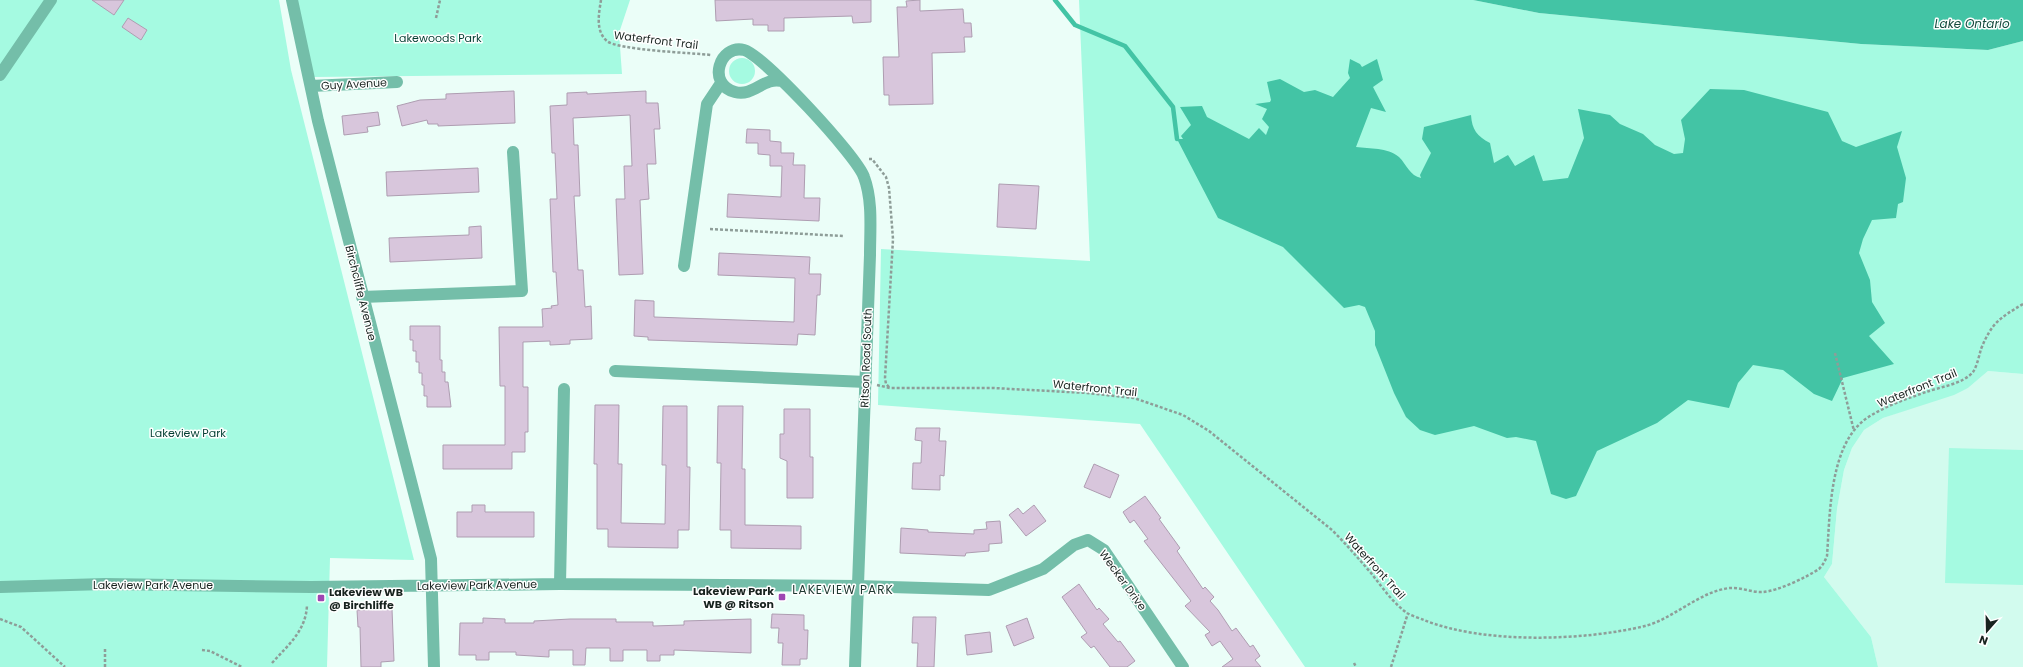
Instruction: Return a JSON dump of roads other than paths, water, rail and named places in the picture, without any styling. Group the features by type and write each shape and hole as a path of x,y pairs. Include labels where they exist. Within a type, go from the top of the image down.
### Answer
{"street":[{"path":"0,75 51,0"},
{"name":"Birchcliffe Avenue","path":"292,0 311,86 362,297 431,559 433,586 432,609 434,667"},
{"name":"Ritson Road South","path":"721,83 718,76 722,61 730,52 735,50 749,52 761,60 797,96 857,162 870,198 870,255 866,382 855,667"},
{"path":"684,266 707,104 721,83 728,90 737,93 747,93 771,80 781,81"},
{"name":"Guy Avenue","path":"311,86 397,82"},
{"path":"362,297 522,291 513,152"},
{"path":"615,371 866,382"},
{"path":"560,584 564,389"},
{"name":"Wecker Drive","path":"858,586 989,590 1043,569 1074,545 1088,540 1104,550 1181,666"},
{"name":"Lakeview Park Avenue","path":"0,588 105,584 433,586 560,584 858,586"}],"water":[{"name":"Lake Ontario","path":"1473,0 2023,0 2023,41 1988,50 1861,44 1539,13"},
{"path":"1350,59 1360,64 1362,67 1377,59 1383,80 1373,87 1386,112 1371,108 1356,147 1384,150 1394,154 1399,157 1411,173 1421,178 1420,175 1431,153 1422,139 1424,127 1471,115 1476,132 1490,143 1494,163 1508,155 1515,166 1534,155 1543,181 1568,178 1584,138 1578,109 1610,115 1620,124 1643,134 1655,145 1674,154 1683,153 1685,139 1681,120 1710,89 1744,90 1828,112 1842,141 1856,147 1902,131 1897,147 1906,178 1903,202 1898,204 1896,218 1872,220 1863,239 1859,253 1870,280 1872,302 1885,323 1869,336 1894,364 1843,378 1832,401 1814,394 1783,370 1753,365 1738,383 1729,408 1688,400 1657,423 1597,451 1576,496 1566,499 1551,494 1536,441 1516,437 1507,438 1474,426 1435,435 1420,430 1406,417 1394,393 1375,345 1375,331 1365,307 1359,305 1344,308 1283,247 1218,218 1177,139 1183,139 1181,136 1191,125 1180,107 1202,106 1207,117 1249,139 1259,128 1266,135 1269,127 1262,119 1267,109 1255,104 1270,102 1271,100 1267,82 1280,79 1304,92 1315,90 1333,97 1350,78 1348,73"}],"waterway":[{"path":"1055,0 1075,25 1125,46 1173,107 1177,139"}],"place":[{"name":"Lakeview Park WB @ Ritson","path":"782,597"},
{"name":"Lakeview WB @ Birchliffe","path":"321,598"}],"district":[{"name":"LAKEVIEW PARK","path":"843,590"}],"park label":[{"name":"Lakewoods Park","path":"438,38"},
{"name":"Lakeview Park","path":"188,433"}]}
